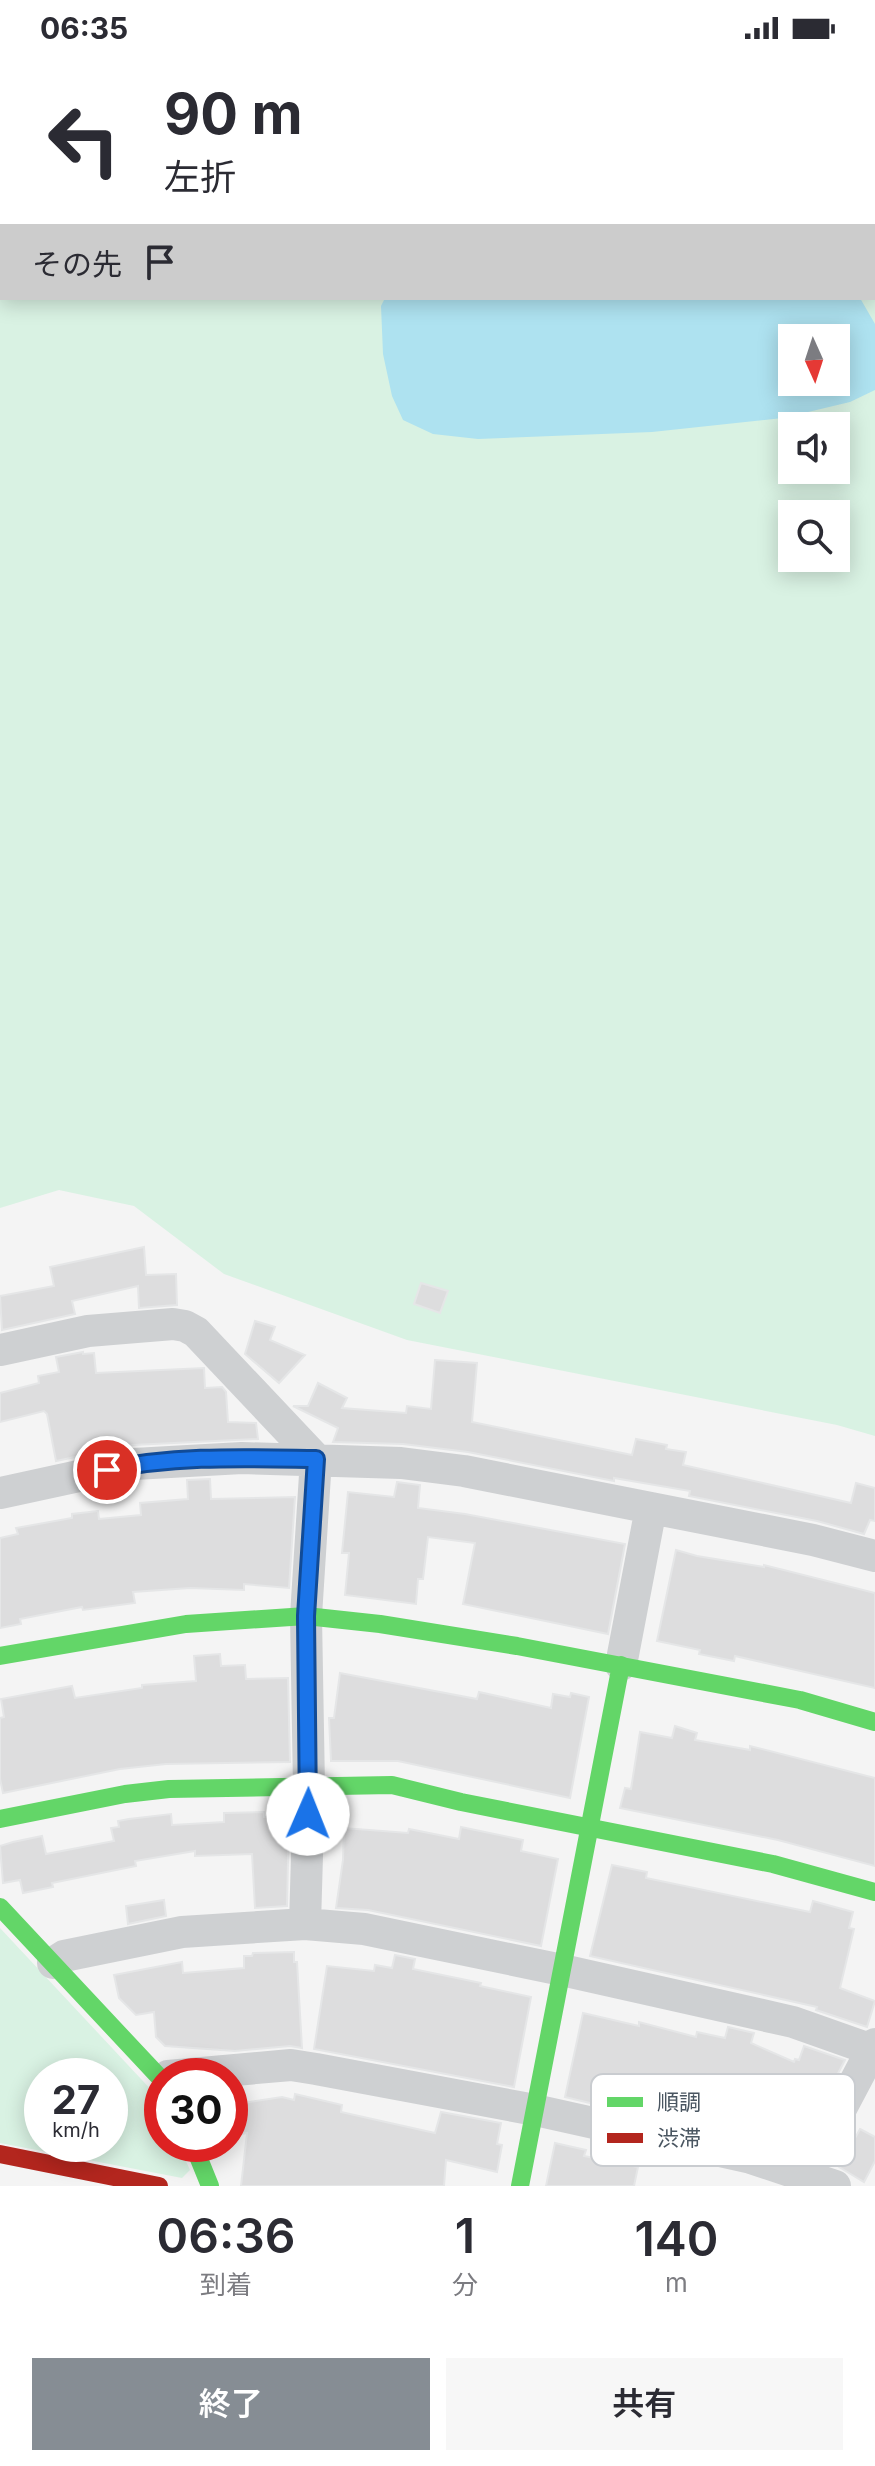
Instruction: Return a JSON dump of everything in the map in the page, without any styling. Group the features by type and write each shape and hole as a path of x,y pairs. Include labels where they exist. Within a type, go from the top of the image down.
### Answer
{"street":[{"path":"0,1350 88,1331 173,1324 185,1326 196,1332 316,1459 306,1616 309,1787 305,1924"},
{"path":"0,1493 134,1464 242,1458 401,1463 464,1471 813,1540 875,1556"},
{"path":"520,2186 651,1508"},
{"path":"0,1656 186,1624 306,1616 380,1624 621,1665 800,1700 875,1722"},
{"path":"0,1819 125,1794 169,1789 392,1785 461,1802 773,1864 875,1892"},
{"path":"0,1907 145,2058"},
{"path":"53,1963 64,1956 182,1932 305,1924 364,1929 793,2022 874,2048 855,2091"},
{"path":"248,2069 291,2065 591,2122"},
{"path":"0,2154 68,2177 159,2186"},
{"path":"200,2162 210,2186"},
{"path":"771,2166 814,2183"}],"green space":[{"path":"0,300 875,300 875,1436 837,1425 407,1340 224,1274 134,1206 59,1190 0,1208"},
{"path":"0,1928 121,2058 24,2058 24,2148 0,2143"},
{"path":"128,2065 144,2082 144,2162 186,2162 190,2170 182,2178 99,2162 128,2162"}],"water":[{"path":"384,300 861,300 875,324 875,390 850,402 808,412 778,412 778,419 652,432 478,439 433,434 403,420 392,396 383,354 381,306"}],"building":[{"path":"144,1247 146,1275 176,1274 177,1305 139,1308 138,1286 72,1301 75,1314 2,1330 0,1296 54,1286 50,1267"},
{"path":"421,1283 448,1291 440,1313 414,1304"},
{"path":"255,1321 275,1327 270,1340 305,1355 279,1383 245,1354"},
{"path":"94,1353 96,1373 204,1368 205,1388 222,1387 226,1392 228,1422 256,1423 258,1439 133,1445 56,1461 47,1414 44,1411 0,1422 0,1393 39,1383 38,1376 59,1372 56,1357"},
{"path":"435,1360 477,1363 472,1422 632,1455 636,1439 667,1445 666,1449 686,1452 683,1465 851,1503 856,1483 875,1488 875,1521 870,1520 864,1534 817,1521 689,1496 690,1491 614,1478 614,1481 468,1452 403,1444 333,1442 338,1428 293,1406 308,1406 318,1383 347,1398 342,1408 406,1413 407,1406 431,1409"},
{"path":"210,1479 211,1499 295,1497 289,1588 244,1584 244,1590 190,1588 133,1592 135,1603 83,1610 82,1607 20,1619 21,1624 0,1628 0,1538 18,1534 16,1528 72,1518 72,1514 98,1511 99,1519 141,1515 140,1503 188,1499 187,1480"},
{"path":"397,1482 420,1485 418,1508 625,1544 608,1634 463,1604 475,1543 428,1537 423,1579 418,1579 416,1604 345,1595 349,1553 342,1553 348,1492 394,1497"},
{"path":"676,1550 764,1565 875,1593 875,1688 735,1656 734,1661 699,1654 700,1650 657,1641"},
{"path":"220,1654 221,1666 245,1665 246,1679 288,1678 290,1762 166,1764 120,1769 3,1793 0,1779 0,1718 4,1717 1,1699 72,1686 75,1698 142,1688 142,1685 196,1681 194,1656"},
{"path":"340,1673 477,1699 479,1692 551,1708 553,1694 570,1697 571,1693 589,1697 570,1798 398,1761 331,1761 329,1718 334,1718"},
{"path":"675,1726 697,1733 695,1740 750,1750 750,1746 875,1778 875,1866 778,1840 620,1808 625,1788 631,1789 640,1732 672,1738"},
{"path":"264,1812 264,1817 289,1816 287,1906 255,1908 252,1854 195,1856 195,1851 135,1861 136,1866 52,1883 53,1887 23,1893 20,1880 3,1883 0,1846 13,1842 42,1836 46,1854 114,1841 111,1828 119,1827 118,1821 171,1814 172,1825 224,1822 224,1813"},
{"path":"461,1827 523,1840 521,1851 558,1859 541,1946 368,1910 336,1908 344,1828 408,1833 409,1829 459,1839"},
{"path":"612,1865 647,1872 646,1878 810,1912 813,1901 853,1912 849,1928 854,1929 840,1988 875,2001 867,2027 816,2010 817,2007 590,1956"},
{"path":"164,1900 166,1916 128,1924 126,1906"},
{"path":"294,1952 302,2048 290,2046 235,2051 165,2046 156,2037 154,2012 136,2015 119,1998 114,1975 182,1962 183,1973 244,1968 244,1956 252,1956 253,1953"},
{"path":"395,1955 415,1959 413,1969 531,1997 514,2087 314,2049 327,1966 374,1971 375,1965 392,1968"},
{"path":"583,2013 639,2026 639,2022 696,2037 697,2032 725,2038 728,2027 754,2033 751,2043 794,2062 795,2059 799,2060 804,2046 845,2060 838,2074 591,2074 591,2103 565,2097"},
{"path":"295,2094 342,2105 341,2112 435,2133 441,2112 501,2123 497,2144 502,2145 497,2172 446,2160 444,2186 241,2186 244,2162 248,2162 248,2102 282,2097 294,2100"},
{"path":"860,2129 875,2137 875,2161 864,2182 839,2167 855,2166 855,2138"},
{"path":"555,2143 586,2150 584,2156 591,2157 591,2166 638,2167 634,2186 546,2186"}],"traffic: fast":[{"path":"0,1656 186,1624 306,1616 380,1624 517,1646 800,1700 875,1722"},
{"path":"520,2186 621,1665"},
{"path":"0,1819 125,1794 169,1789 392,1785 461,1802 773,1864 875,1892"},
{"path":"0,1907 144,2061"},
{"path":"200,2162 210,2186"}],"traffic: jam":[{"path":"0,2154 159,2186"}],"route":[{"path":"107,1470 134,1464 242,1458 316,1459 306,1616 308,1814"}]}
